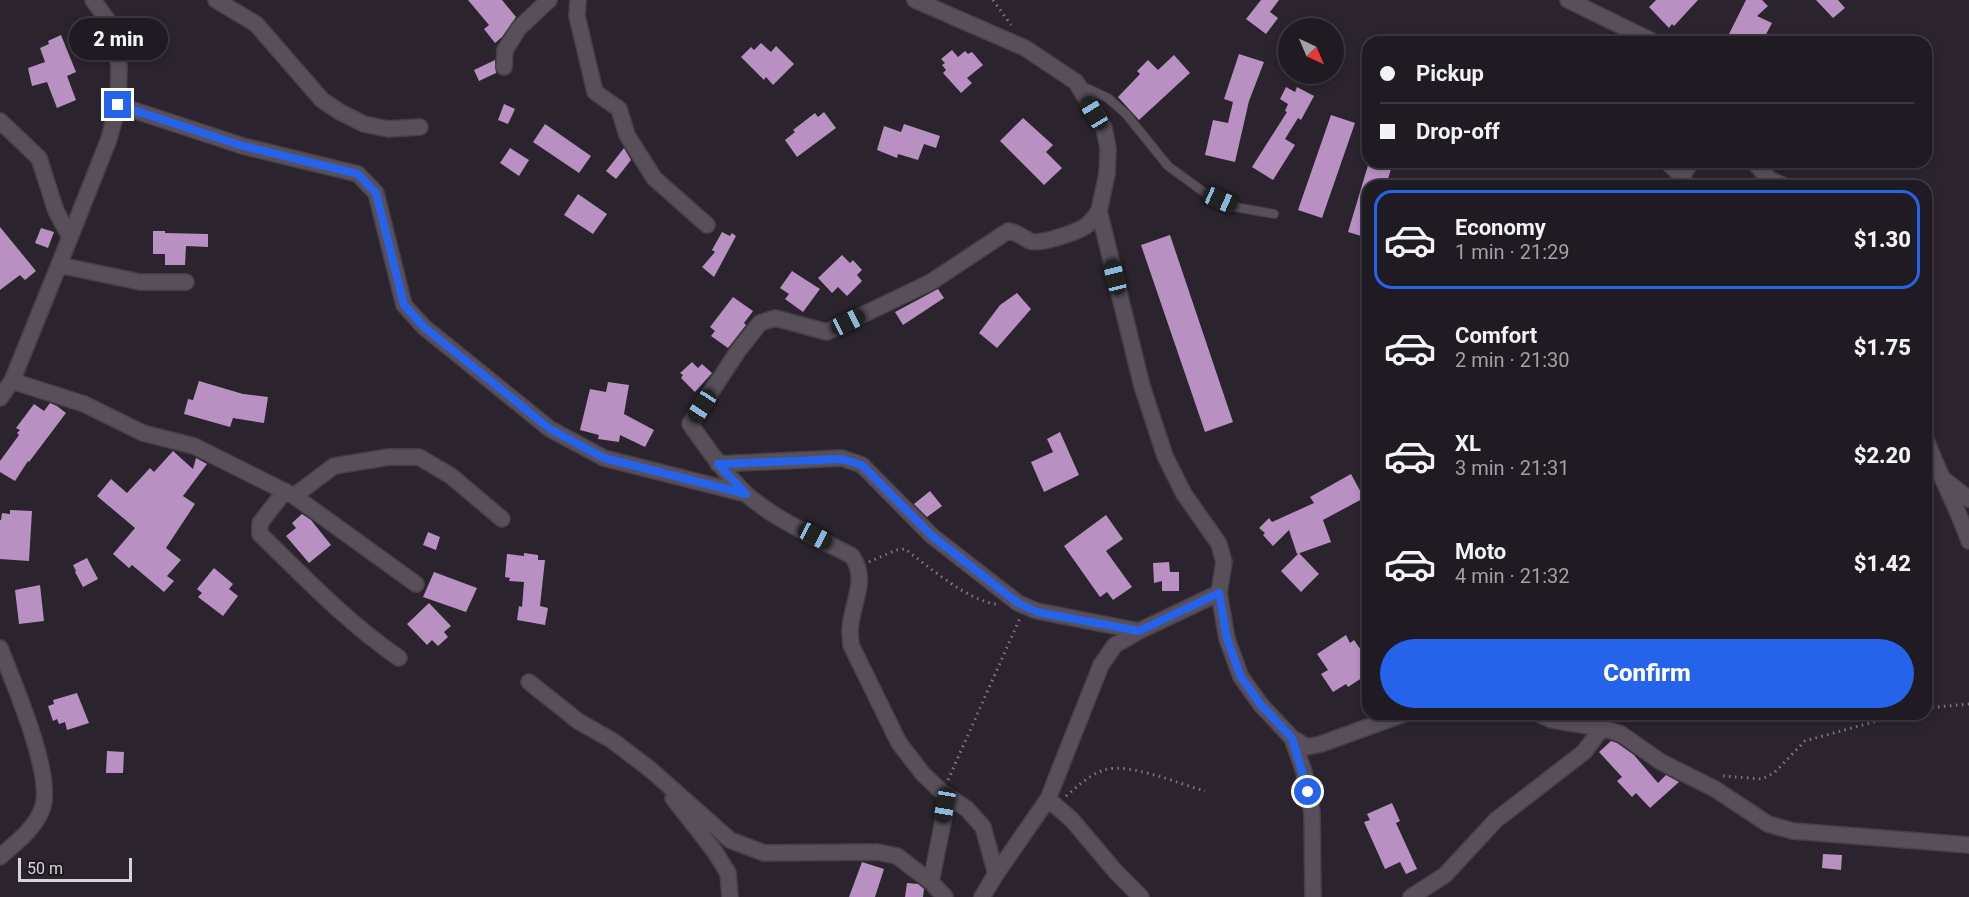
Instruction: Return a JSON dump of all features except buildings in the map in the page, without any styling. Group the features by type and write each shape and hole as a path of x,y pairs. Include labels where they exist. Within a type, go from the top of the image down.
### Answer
{"street":[{"path":"0,398 12,381 59,265 109,139 118,105 119,66 111,25 93,0"},
{"path":"216,0 255,24 322,100 340,112 364,124 388,129 420,128"},
{"path":"504,67 505,50 519,28 549,0"},
{"path":"578,0 577,16 595,92 619,109 627,135 654,178 707,225"},
{"path":"915,0 1025,48 1076,82 1104,128 1108,148 1107,174 1099,211 1089,224 1076,231 1040,242 1032,242 1018,232 1008,231 931,282 826,332 775,318 760,323 738,351 690,424 718,464 746,494 778,517 852,556 859,566 860,580 850,630 852,645 899,743 923,774 945,794 967,809 983,827 996,874"},
{"path":"1568,0 1638,36"},
{"path":"118,105 243,146 358,174 376,193 404,305 424,327 550,429 604,458 746,494"},
{"path":"0,122 39,158 56,211 70,237"},
{"path":"1673,168 1684,180"},
{"path":"1759,168 1771,180"},
{"path":"1099,211 1142,386 1165,456 1184,494 1219,544 1224,562 1219,593 1227,639 1241,677 1261,705 1292,738 1306,747 1321,744 1387,720"},
{"path":"59,265 140,282 186,282"},
{"path":"12,381 84,404 142,433 194,446 290,493 416,584"},
{"path":"1932,456 1961,518 1969,541"},
{"path":"399,657 376,642 320,593 260,534 260,523 290,493 334,466 388,457 418,457 451,476 502,519"},
{"path":"718,464 842,459 862,465 932,536 1022,604 1037,612 1139,631"},
{"path":"1932,472 1969,499"},
{"path":"982,897 996,874 1051,802 1101,665 1115,645 1219,593"},
{"path":"0,648 31,726 46,790 43,808 35,823 0,857"},
{"path":"529,682 578,721 613,741 651,770 730,840 764,853 877,852 897,856 931,882 945,897"},
{"path":"1552,720 1602,728 1621,734 1661,762 1715,789 1768,824 1793,831 1969,845"},
{"path":"1411,897 1445,875 1496,820 1584,752 1602,728"},
{"path":"1292,738 1304,772 1312,812 1312,897"},
{"path":"651,770 715,852 728,873 730,897"},
{"path":"931,882 945,794"},
{"path":"1051,802 1072,820 1116,872 1141,897"}],"lane":[{"path":"1076,82 1108,98 1126,114 1168,166 1205,193 1236,207 1274,214"}],"path":[{"path":"859,566 896,550 905,549 969,595 986,603 1022,604 966,736 963,751 945,794"},
{"path":"1932,707 1969,704"},
{"path":"1721,776 1762,779 1773,773 1805,741 1880,720"},
{"path":"1051,802 1089,777 1106,769 1128,768 1205,791"}],"route":[{"path":"118,105 243,146 358,174 376,193 404,305 424,327 550,429 604,458 746,494 718,464 842,459 862,465 932,536 1018,603 1037,612 1139,631 1219,593 1227,639 1241,677 1261,705 1292,738 1304,772 1308,792"}]}
